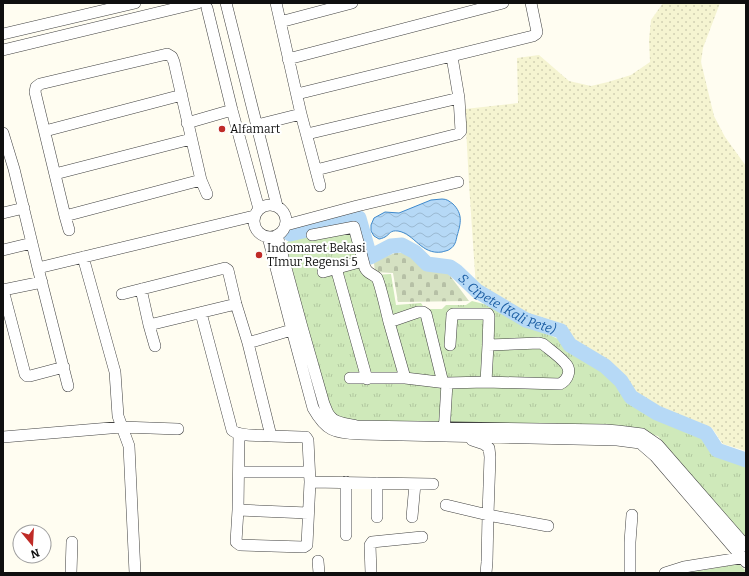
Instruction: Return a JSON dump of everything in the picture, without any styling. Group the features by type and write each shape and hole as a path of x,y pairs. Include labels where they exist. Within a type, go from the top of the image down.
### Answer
{"street":[{"path":"3,50 135,3"},
{"path":"3,34 94,17 201,5 217,8 226,3 277,206"},
{"path":"276,3 301,114 320,186"},
{"path":"280,22 352,3"},
{"path":"288,59 503,3"},
{"path":"297,94 533,36 537,32 531,3"},
{"path":"38,268 257,212 272,204 281,208 286,216 286,225 284,229 273,236 260,233 254,226 257,212 232,110 201,5"},
{"path":"69,230 35,92 36,87 40,84 168,54 172,57 174,62 201,180 207,194"},
{"path":"316,170 458,134 461,131 459,98 452,57"},
{"path":"44,131 182,95"},
{"path":"307,134 459,98"},
{"path":"187,123 232,110"},
{"path":"257,125 301,114"},
{"path":"3,133 8,170 24,208 68,386"},
{"path":"55,174 191,139"},
{"path":"65,216 201,180"},
{"path":"286,225 357,206 458,182"},
{"path":"3,213 24,208"},
{"path":"312,235 354,227 367,272 376,278 379,284 405,378"},
{"path":"273,236 297,328 313,408 325,425 333,430 344,433 444,432 617,436 640,443 655,456 745,559"},
{"path":"3,250 32,243"},
{"path":"83,257 115,372 118,416 126,436 128,446 135,573"},
{"path":"323,272 363,261"},
{"path":"122,294 225,268 228,270 271,436"},
{"path":"336,268 367,379"},
{"path":"42,282 3,290 26,376 64,367"},
{"path":"142,289 155,346"},
{"path":"149,325 236,304"},
{"path":"389,322 418,312 423,312 426,314 445,383 444,432"},
{"path":"202,313 232,430 239,434 306,437 308,440 310,477 307,544 304,547 240,545 236,542 239,434"},
{"path":"450,345 452,315 488,314 486,382"},
{"path":"248,343 297,328"},
{"path":"350,378 405,378 445,383 486,382 560,384 564,382 568,374 566,363 543,344 488,345"},
{"path":"3,437 122,427 178,429"},
{"path":"444,432 466,437 484,444 489,448 490,457 486,573"},
{"path":"466,437 617,436 642,434 658,445 746,546"},
{"path":"239,472 310,477 346,482 433,484"},
{"path":"346,482 346,535"},
{"path":"377,483 377,517"},
{"path":"412,516 415,484"},
{"path":"446,505 488,515 548,526"},
{"path":"238,510 308,512"},
{"path":"630,573 632,515"},
{"path":"371,573 370,545 372,542 422,537"},
{"path":"71,573 72,542"},
{"path":"665,573 684,567 745,559"},
{"path":"318,561 319,573"}],"green space":[{"path":"663,3 720,3 703,48 701,62 714,116 725,137 746,166 746,451 723,444 712,428 693,422 633,395 624,380 608,363 573,344 562,330 531,320 476,288 465,109 518,103 517,58 539,55 569,81 591,86 631,75 650,62 649,40 651,20"},
{"path":"357,224 373,275 391,274 396,305 421,303 425,309 442,309 446,305 466,305 472,301 488,305 558,339 614,378 630,400 664,420 703,434 716,453 746,463 746,543 658,436 622,428 354,422 339,420 329,410 317,369 286,244 291,238"},
{"path":"395,253 405,253 428,271 444,271 448,273 469,301 398,302 393,273 375,272 374,263"},
{"path":"739,564 746,571 746,573 687,573"}],"water":[{"path":"442,199 453,204 460,215 455,243 448,250 435,252 429,250 409,236 398,231 392,232 379,239 374,236 371,231 371,225 374,218 385,212 399,213 431,200"}],"waterway":[{"name":"S. Cipete (Kali Pete)","path":"290,234 359,218 370,257 391,246 402,245 415,252 427,264 450,267 477,291 526,320 561,331 570,345 605,366 621,381 631,397 657,413 706,433 717,450 746,460"}],"place":[{"name":"Alfamart","path":"222,129"},
{"name":"Indomaret Bekasi TImur Regensi 5","path":"259,255"}]}
